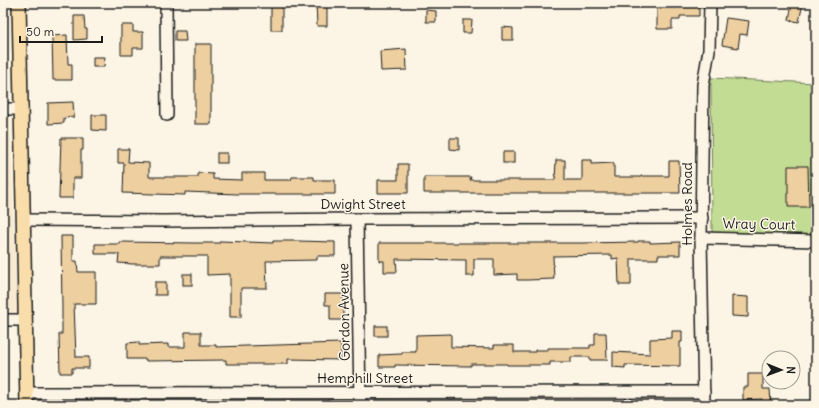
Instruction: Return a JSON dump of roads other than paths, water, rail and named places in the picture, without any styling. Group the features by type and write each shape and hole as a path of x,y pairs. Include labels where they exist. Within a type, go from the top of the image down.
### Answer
{"main road":[{"path":"19,3 27,399"}],"street":[{"path":"166,3 167,115"},
{"name":"Holmes Road","path":"704,405 701,238 703,85 709,50 710,3"},
{"path":"3,110 22,109"},
{"name":"Dwight Street","path":"24,220 164,221 702,218"},
{"name":"Gordon Avenue","path":"357,219 360,405"},
{"name":"Wray Court","path":"701,238 816,241"},
{"path":"3,320 25,320"},
{"name":"Hemphill Street","path":"27,399 360,393 704,392"}]}
